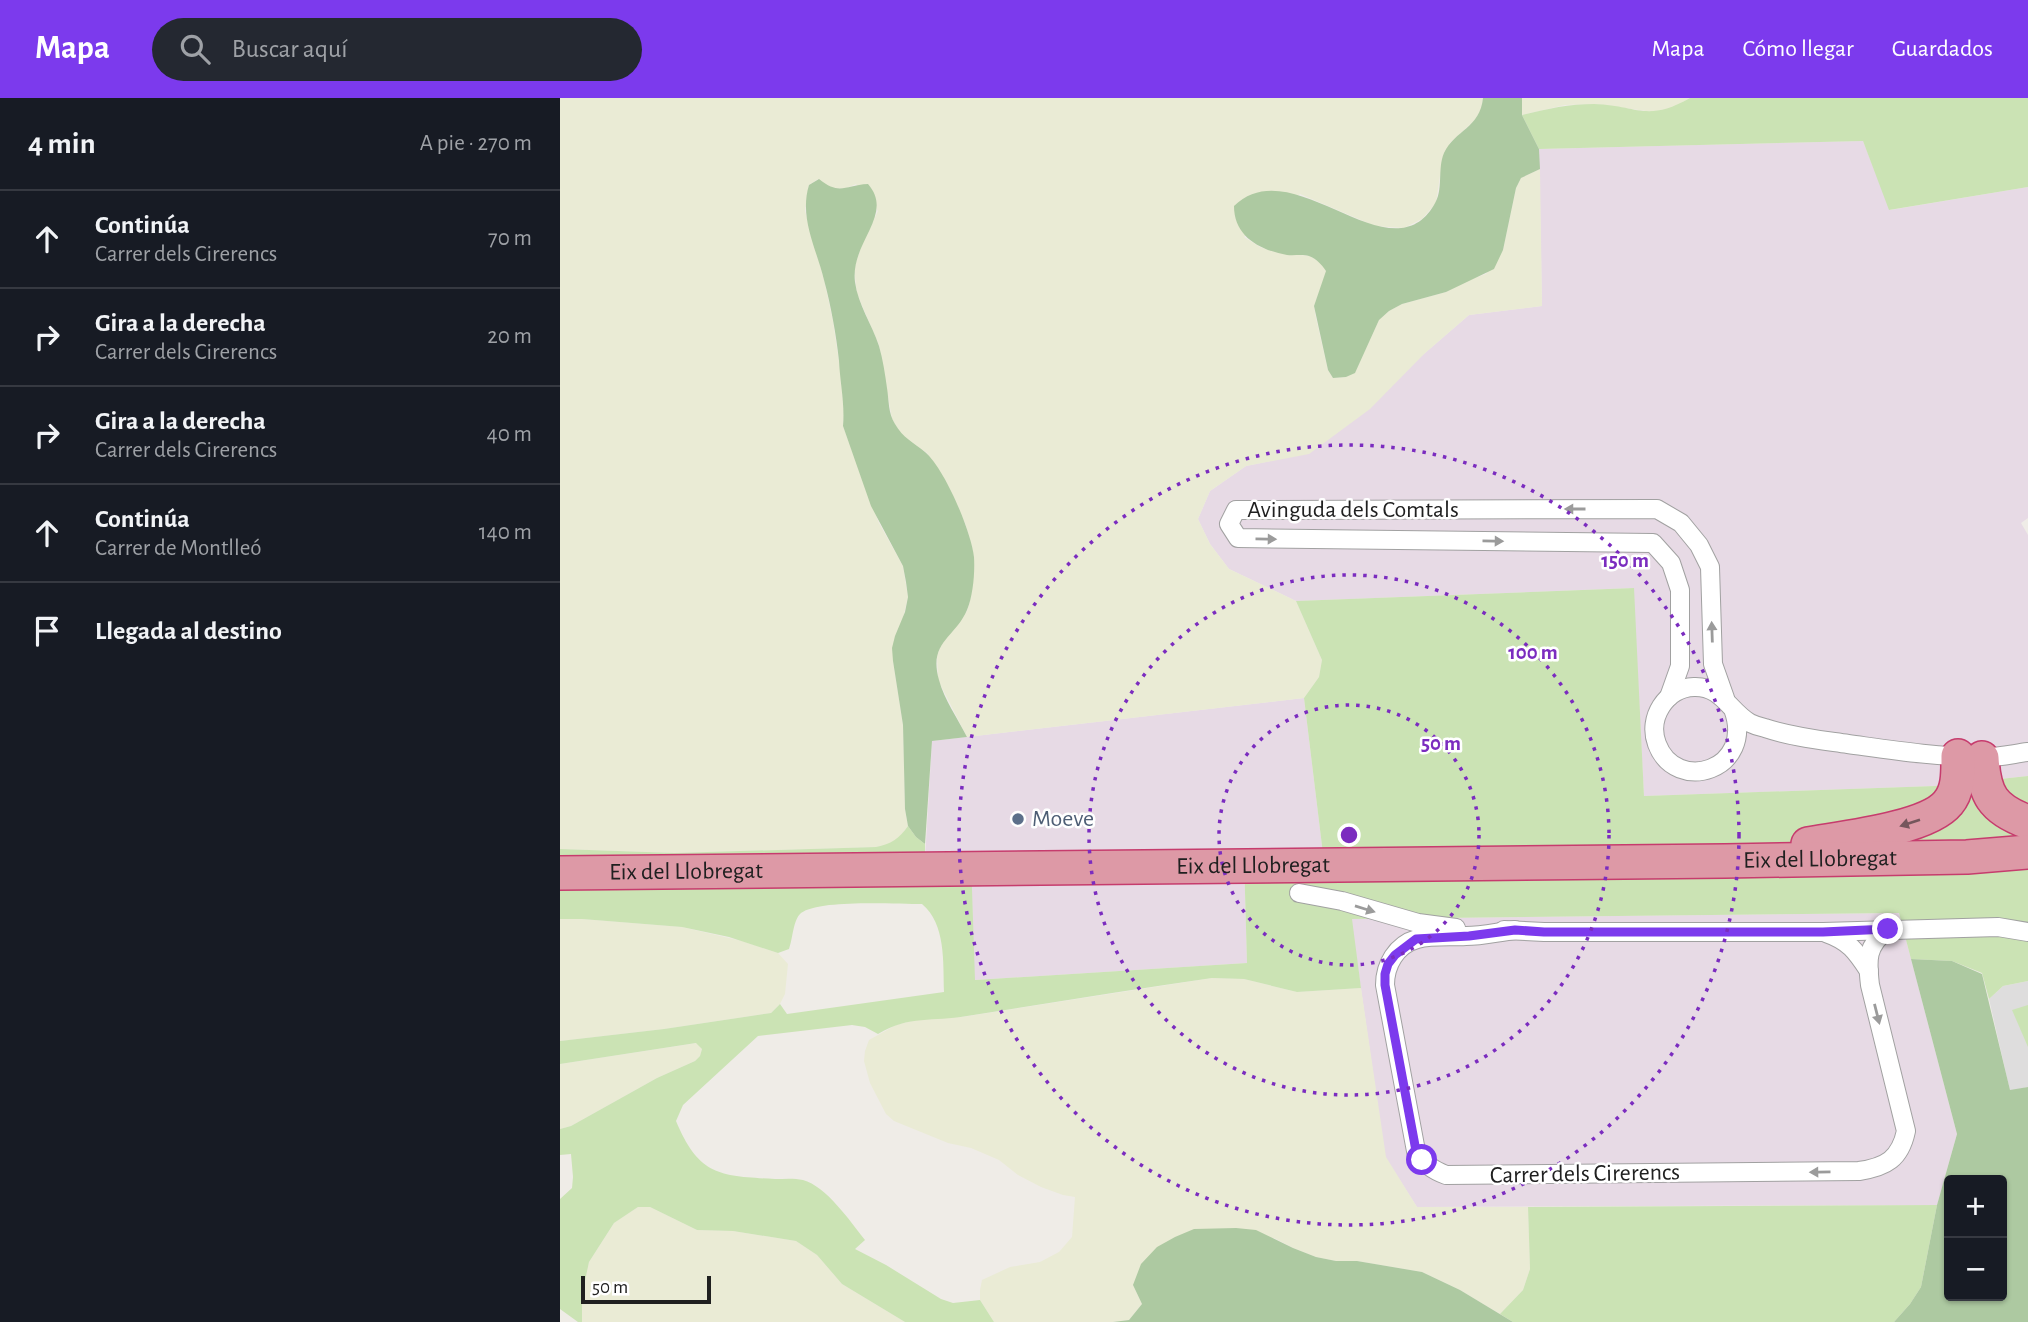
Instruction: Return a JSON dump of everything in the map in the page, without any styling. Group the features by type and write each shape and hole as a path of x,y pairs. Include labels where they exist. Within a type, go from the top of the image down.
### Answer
{"highway":[{"path":"1970,757 1988,793 2010,816 2028,822"},
{"path":"1725,861 1909,825 1947,805 1970,757"},
{"path":"1952,796 1988,793"},
{"name":"Eix del Llobregat","path":"560,873 1725,861 1966,857 2028,852"},
{"name":"Eix del Llobregat","path":"560,886 945,885 1718,875 1967,876 2028,871"}],"street":[{"name":"Avinguda dels Comtals","path":"1669,697 1681,666 1680,590 1671,563 1653,543 1238,538 1229,524 1236,510 1657,509 1681,523 1699,545 1710,567 1713,664 1729,704"},
{"path":"1729,704 1738,728 1737,741 1725,760 1705,771 1693,771 1672,764 1664,756 1656,743 1656,716 1669,697 1677,691 1694,687 1711,690 1729,704 1749,723 1815,739 1911,753 1970,757 2028,752"},
{"path":"1737,741 1750,733 1766,729"},
{"path":"1299,893 1342,901 1418,923 1458,928 1544,932 1823,932 1998,927 2028,932"},
{"name":"Carrer dels Cirerencs","path":"1515,930 1416,939 1395,955 1385,974 1416,1151 1430,1168 1447,1175 1859,1171 1885,1164 1901,1149 1906,1131 1870,985 1870,949 1877,937 1888,929"},
{"name":"Carrer dels Cirerencs","path":"1823,932 1842,939 1855,951 1869,971"}],"shaded area":[{"path":"1863,141 1890,210 2028,187 2028,518 2021,523 2028,535 2028,776 1935,786 1644,796 1633,588 1296,601 1229,569 1210,544 1198,519 1210,491 1246,466 1309,453 1469,315 1542,306 1539,149"},
{"path":"1304,698 1323,854 1244,858 1247,963 974,980 971,859 925,859 932,741"},
{"path":"1899,913 1957,1134 1937,1205 1417,1207 1385,1157 1351,919"},
{"path":"2028,981 2028,1087 2010,1091 1989,999 2003,986"}],"green space":[{"path":"560,98 1483,98 1481,110 1475,120 1450,143 1440,176 1436,203 1422,219 1404,228 1375,226 1300,194 1244,237 1275,252 1310,256 1327,271 1314,306 1316,318 1328,370 1333,378 1346,377 1355,372 1379,320 1389,311 1402,304 1446,292 1486,274 1503,250 1516,188 1521,178 1540,169 1542,306 1469,315 1424,354 1370,409 1309,454 1246,466 1210,491 1198,519 1210,544 1229,569 1296,601 1322,660 1319,677 1304,698 967,737 938,680 937,655 941,645 967,611 970,600 974,558 969,536 965,523 927,453 902,436 892,419 879,345 857,294 854,268 863,241 878,211 856,184 845,189 830,188 818,179 809,185 805,211 833,321 841,375 843,426 879,523 903,566 908,597 893,661 903,725 905,809 908,826 900,837 889,845 876,847 675,853 560,849"},
{"path":"1483,98 1522,98 1522,115 1539,149 1540,169 1521,178 1516,188 1503,250 1494,269 1446,292 1402,304 1389,311 1379,320 1355,373 1333,378 1328,370 1314,306 1326,271 1319,262 1309,256 1277,253 1250,240 1238,226 1234,206 1258,192 1284,192 1312,200 1367,223 1392,228 1415,224 1437,199 1444,153 1477,116"},
{"path":"1522,98 1690,98 1672,108 1653,112 1596,104 1565,105 1522,115"},
{"path":"1690,98 2028,98 2028,187 1889,210 1863,141 1539,149 1522,115 1585,104 1642,111 1662,110"},
{"path":"819,179 838,188 868,184 875,195 877,207 859,254 855,282 862,307 879,346 890,411 901,433 925,452 941,472 962,517 974,557 973,584 967,610 944,641 937,657 939,680 944,694 967,737 932,741 925,844 908,826 905,809 903,725 892,648 905,612 908,597 906,582 903,566 871,506 843,426 835,330 827,290 807,221 806,197 809,185"},
{"path":"1634,588 1644,796 1935,786 2028,776 2028,981 2003,986 1989,999 1982,973 1952,961 1911,959 1899,913 1352,919 1361,988 1297,992 1244,979 1212,978 967,1016 911,1022 878,1034 865,1027 852,1025 758,1036 683,1105 676,1121 693,1153 714,1170 726,1174 800,1179 812,1184 837,1205 865,1240 855,1249 941,1299 953,1303 980,1300 994,1322 905,1322 842,1284 817,1255 796,1241 733,1231 697,1230 650,1207 638,1207 614,1223 589,1262 582,1295 582,1322 560,1309 560,1199 572,1188 573,1177 571,1154 560,1155 560,1129 571,1126 657,1078 695,1061 702,1049 696,1043 560,1064 560,1041 771,1013 780,1004 787,1014 944,992 942,944 930,912 922,904 858,903 810,909 798,916 789,949 778,953 729,937 682,927 560,919 560,849 675,853 876,847 894,840 908,826 925,844 925,859 971,859 975,980 1247,963 1244,858 1323,854 1304,698 1319,677 1322,660 1296,601"},
{"path":"560,919 682,927 742,941 778,953 788,964 785,994 771,1013 560,1041"},
{"path":"1911,959 1952,961 1982,974 2010,1090 2028,1087 2028,1322 1894,1322 1921,1287 1944,1180 1944,1301 2007,1301 2007,1175 1945,1175 1957,1134"},
{"path":"1212,978 1244,979 1297,992 1361,988 1386,1157 1417,1207 1528,1207 1530,1269 1523,1290 1500,1314 1460,1290 1422,1272 1316,1257 1274,1238 1133,1285 1142,1304 1129,1320 994,1322 980,1300 982,1280 1010,1267 1040,1262 1059,1252 1072,1237 1075,1197 1041,1187 1018,1175 999,1160 971,1148 948,1143 894,1121 886,1114 870,1083 864,1061 869,1040 896,1025 919,1019 962,1017"},
{"path":"2028,1005 2028,1047 2012,1010"},
{"path":"697,1043 702,1049 695,1061 657,1078 571,1126 560,1129 560,1064"},
{"path":"1937,1205 1921,1287 1894,1322 1513,1322 1500,1314 1523,1290 1530,1269 1528,1207"},
{"path":"638,1207 650,1207 697,1230 733,1231 796,1241 817,1255 842,1284 905,1322 582,1322 582,1295 589,1262 614,1223"},
{"path":"1194,1229 1256,1230 1316,1257 1422,1272 1460,1290 1513,1322 1113,1322 1129,1320 1142,1304 1133,1285 1141,1264 1157,1247"}],"place":[{"name":"Moeve","path":"1018,819"}],"route":[{"path":"1422,1160 1416,1151 1385,985 1388,964 1416,939 1515,930 1823,932 1888,929"}]}
